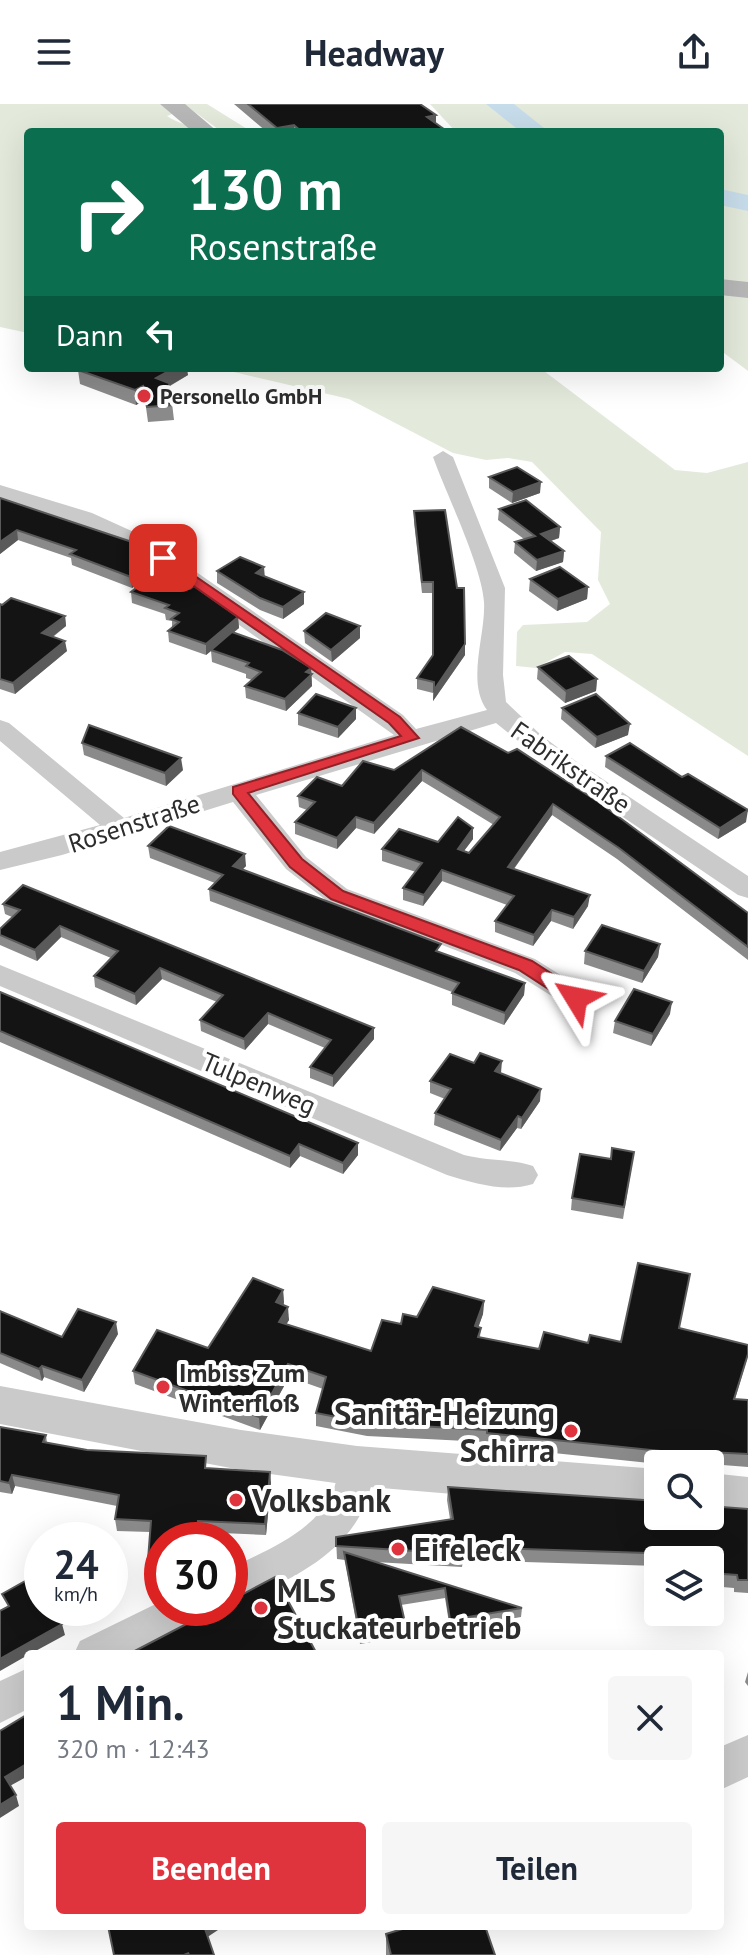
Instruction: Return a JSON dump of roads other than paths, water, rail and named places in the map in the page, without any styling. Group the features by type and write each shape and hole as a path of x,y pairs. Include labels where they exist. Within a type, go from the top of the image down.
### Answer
{"main road":[{"path":"171,104 202,128"},
{"path":"724,287 748,290"}],"street":[{"name":"Fabrikstraße","path":"443,457 494,588 498,608 492,673 493,701 498,715 551,756 748,889"},
{"path":"0,491 84,518 139,543 394,720 411,738"},
{"name":"Rosenstraße","path":"0,861 52,849 411,738 498,715"},
{"path":"0,728 119,827"},
{"path":"238,790 296,863 337,895 525,966 576,998"},
{"name":"Tulpenweg","path":"0,975 458,1166 496,1175 522,1175"},
{"path":"0,1405 241,1450 357,1466 644,1489"},
{"path":"248,1578 293,1557 328,1528 348,1502 357,1466"},
{"path":"724,1495 748,1498"},
{"path":"102,1650 151,1626"},
{"path":"0,1703 24,1689"},
{"path":"724,1767 748,1755"}],"waterway":[{"path":"498,104 531,128"},
{"path":"724,198 748,203"}],"place":[{"name":"Personello GmbH","path":"144,396"},
{"name":"Imbiss Zum Winterfloß","path":"163,1387"},
{"name":"Sanitär-Heizung Schirra","path":"571,1431"},
{"name":"Volksbank","path":"236,1500"},
{"name":"Eifeleck","path":"398,1549"},
{"name":"MLS Stuckateurbetrieb","path":"261,1608"}]}
